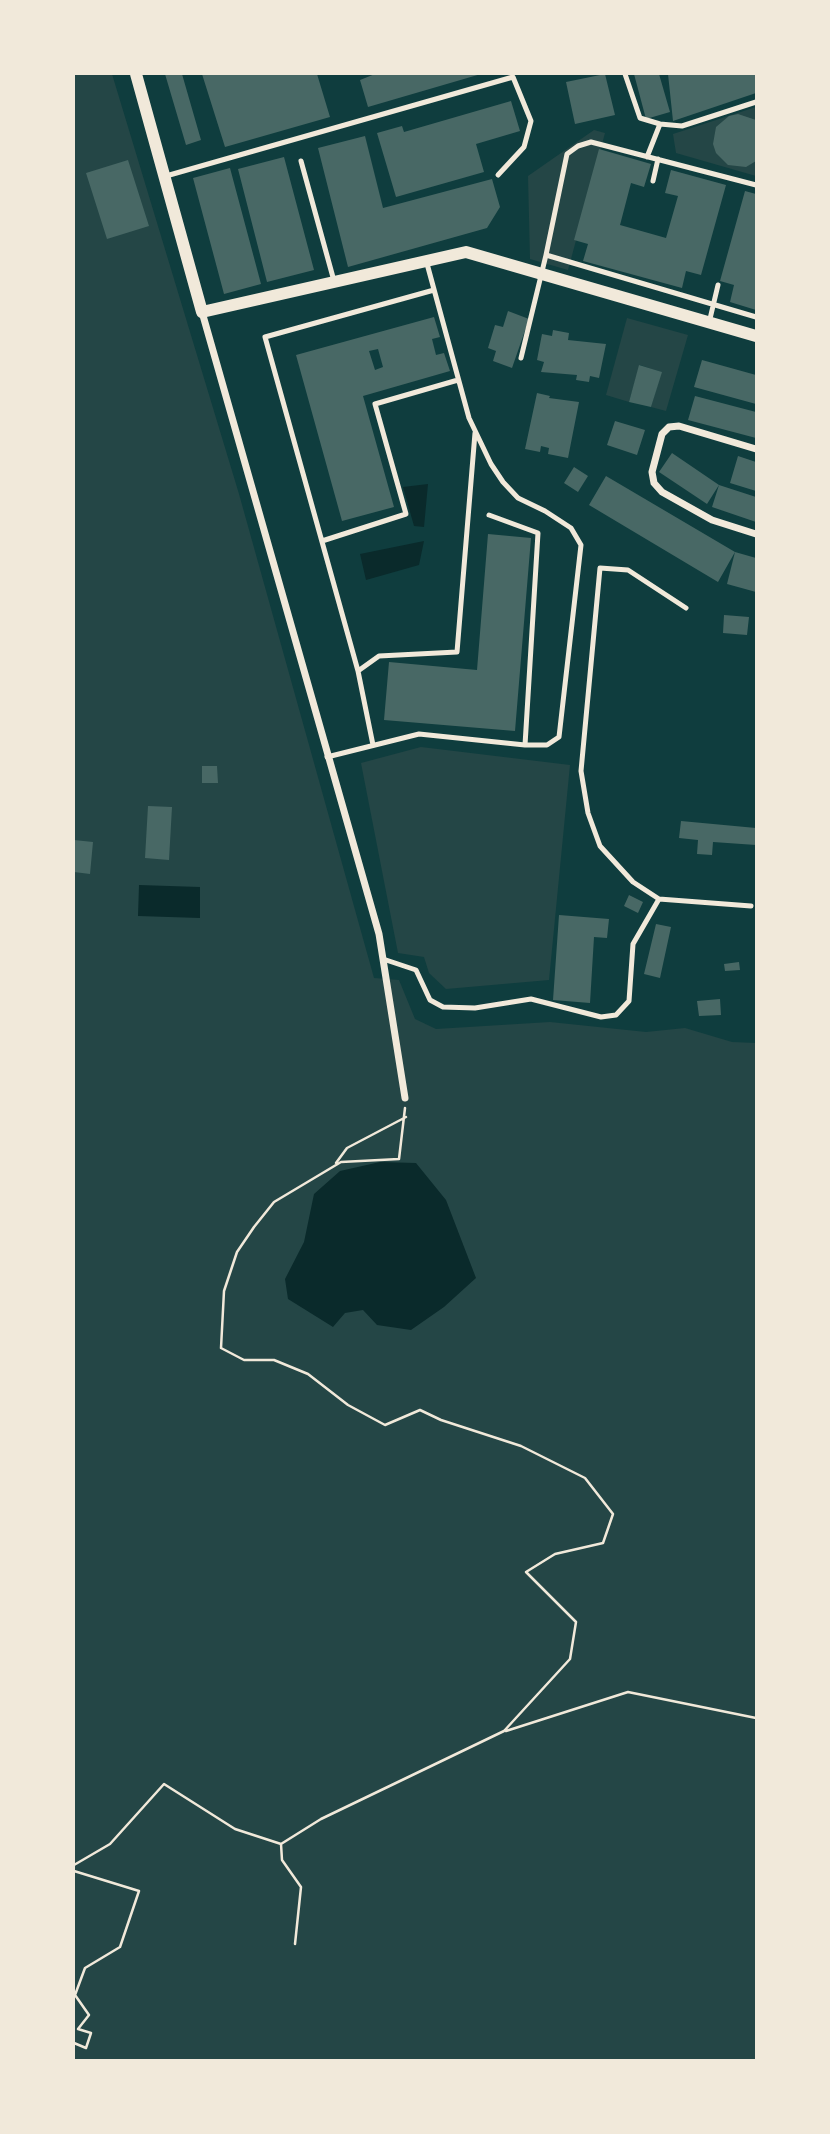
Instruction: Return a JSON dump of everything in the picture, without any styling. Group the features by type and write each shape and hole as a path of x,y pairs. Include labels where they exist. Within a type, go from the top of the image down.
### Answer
{"street":[{"path":"135,74 379,934 405,1098"},
{"path":"202,312 466,252 757,336"},
{"path":"757,449 679,426 669,427 662,434 652,472 654,483 662,492 712,520 757,534"}],"lane":[{"path":"625,74 640,118 660,124 682,127 757,102"},
{"path":"164,176 513,77 531,121 524,147 498,175"},
{"path":"648,157 660,124"},
{"path":"521,358 567,154 591,142 757,185"},
{"path":"653,181 658,159"},
{"path":"302,161 334,281"},
{"path":"546,255 757,317"},
{"path":"327,757 419,734 525,745 547,745 559,737 581,545 571,528 518,498 503,482 475,431 458,380 426,259"},
{"path":"709,323 718,285"},
{"path":"373,746 358,671 265,337 434,290"},
{"path":"322,541 406,514 375,404 458,380"},
{"path":"358,671 379,656 457,652 475,431"},
{"path":"489,515 538,533 525,745"},
{"path":"686,608 628,569 600,568 581,771 587,813 600,846 633,883 659,899 751,906"},
{"path":"383,959 416,970 430,1000 443,1007 475,1008 531,999 601,1017 616,1015 629,1001 633,944 659,899"}],"path":[{"path":"405,1098 406,1117 399,1159 341,1162 332,1167 274,1202 237,1252 224,1291 221,1348 244,1360 274,1360 308,1374 348,1405 385,1425 420,1410 441,1420 521,1446 585,1478 613,1514 603,1543 555,1554 526,1572 576,1622 570,1659 504,1731"},
{"path":"332,1167 347,1148 406,1117"},
{"path":"281,1844 321,1819 504,1731 628,1692 757,1718"},
{"path":"74,1865 110,1844 164,1784 235,1829 281,1844"},
{"path":"281,1844 282,1860 301,1887 295,1944"},
{"path":"74,1871 139,1891 120,1947 85,1968 75,1995 89,2015 78,2029 91,2034 86,2048 74,2043"}],"shaded area":[{"path":"74,74 112,74 239,494 374,978 399,980 415,1019 436,1029 550,1022 646,1032 685,1028 732,1042 756,1043 756,2060 74,2060"},
{"path":"756,107 756,176 676,153 673,134"},
{"path":"594,130 605,133 568,270 530,259 528,176"},
{"path":"627,318 688,335 666,411 651,407 661,372 640,365 629,402 606,395"},
{"path":"428,484 424,527 414,526 403,487"},
{"path":"424,541 419,565 366,580 360,554"},
{"path":"421,747 570,765 549,980 446,989 429,973 424,957 398,953 361,763"},
{"path":"139,885 200,887 200,918 138,916"},
{"path":"380,1162 416,1163 446,1200 476,1278 444,1307 411,1330 377,1325 363,1310 345,1313 333,1327 288,1299 285,1279 304,1242 314,1194 340,1171"}],"building":[{"path":"165,74 182,74 201,140 186,145"},
{"path":"202,74 317,74 330,117 225,147"},
{"path":"375,74 481,74 368,107 360,80"},
{"path":"605,74 615,115 575,124 566,82"},
{"path":"634,74 659,74 670,112 646,119"},
{"path":"668,74 756,74 756,93 673,121"},
{"path":"511,101 520,131 476,144 484,172 396,197 377,133 402,126 404,132"},
{"path":"738,114 756,120 756,161 746,167 728,165 716,153 713,144 716,127 729,116"},
{"path":"365,136 383,208 492,179 500,207 487,228 348,267 318,148"},
{"path":"599,149 651,164 644,187 631,183 620,225 666,238 678,196 665,193 671,170 726,185 701,275 686,271 682,288 583,261 588,244 574,240"},
{"path":"284,157 314,270 267,282 238,169"},
{"path":"128,160 149,226 107,239 86,173"},
{"path":"230,168 261,284 224,294 193,178"},
{"path":"745,191 756,194 756,310 730,302 734,285 720,281"},
{"path":"508,311 529,319 512,368 493,361 496,351 488,348 495,325 503,327"},
{"path":"434,317 440,337 432,339 436,355 444,353 450,371 363,396 394,507 342,521 296,355","holes":["378,349 383,367 375,370 369,351"]},
{"path":"553,330 569,333 568,340 606,344 599,378 590,376 589,382 576,380 577,375 541,372 544,362 537,360 542,334 552,336"},
{"path":"702,360 756,375 756,404 694,387"},
{"path":"639,365 662,372 651,407 629,402"},
{"path":"537,393 550,396 549,398 579,402 568,458 548,454 549,448 541,446 540,452 525,449"},
{"path":"695,396 756,412 756,438 688,420"},
{"path":"615,421 645,430 637,455 607,445"},
{"path":"672,453 719,485 707,504 659,472"},
{"path":"738,456 756,462 756,491 730,483"},
{"path":"574,467 588,476 578,492 564,483"},
{"path":"606,476 735,552 718,582 589,505"},
{"path":"719,485 756,497 756,522 712,507"},
{"path":"488,534 531,538 515,731 384,720 389,662 477,670"},
{"path":"735,552 756,558 756,592 727,584"},
{"path":"724,615 749,617 747,635 723,633"},
{"path":"202,766 217,766 218,783 202,783"},
{"path":"148,806 172,807 169,860 145,858"},
{"path":"681,821 756,828 756,845 713,842 712,855 697,854 698,840 679,838"},
{"path":"74,840 93,842 90,874 74,872"},
{"path":"629,895 643,902 638,913 624,906"},
{"path":"559,915 609,919 607,938 594,937 590,1003 553,1000"},
{"path":"656,924 671,927 660,978 644,974"},
{"path":"739,962 740,970 725,971 724,964"},
{"path":"720,999 721,1015 699,1016 697,1001"}]}
